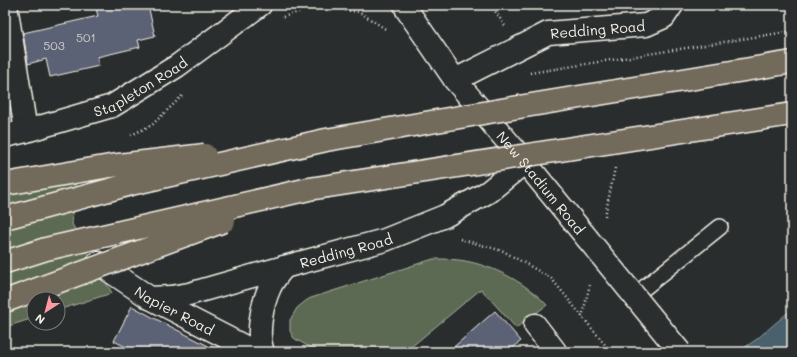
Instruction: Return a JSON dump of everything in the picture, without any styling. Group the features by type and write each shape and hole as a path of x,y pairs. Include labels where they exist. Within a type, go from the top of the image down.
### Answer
{"highway":[{"path":"5,184 110,166 326,140 792,62"},
{"path":"5,262 46,249 309,189 792,114"},
{"path":"5,218 135,183 326,140"},
{"path":"5,302 309,189"}],"street":[{"path":"6,5 26,131"},
{"name":"Stapleton Road","path":"5,136 112,106 177,66 260,5"},
{"name":"Redding Road","path":"455,80 548,33 646,25 664,17 672,5"},
{"name":"New Stadium Road","path":"401,7 455,80 526,162 680,352"},
{"name":"Redding Road","path":"150,298 190,294 385,240 445,216 488,192 526,162"},
{"name":"Napier Road","path":"98,262 150,298 255,352"},
{"path":"263,352 260,339 260,328 265,303 270,288 284,267"},
{"path":"535,325 555,351 553,352"}],"lane":[{"path":"634,296 720,227"}],"path":[{"path":"281,18 318,6 359,12 389,31"},
{"path":"640,56 646,25"},
{"path":"527,74 792,31"},
{"path":"126,138 152,125 186,92"},
{"path":"605,217 616,163"},
{"path":"460,239 503,250 551,278 611,352"},
{"path":"582,316 591,278"}],"green space":[{"path":"77,164 72,224 112,293 66,307 66,291 26,291 26,320 5,327 5,180"},
{"path":"433,259 461,260 491,268 512,278 530,290 547,305 516,328 481,289 405,352 319,352 293,337 290,331 290,320 297,308 307,300"}],"water":[{"path":"792,309 792,352 738,352 757,339"}],"building":[{"path":"95,5 148,5 155,36 138,40 140,47 97,57 99,66 50,77 46,59 28,64 23,33 98,16"},
{"path":"132,306 220,352 136,352 114,341"},
{"path":"495,311 521,341 508,352 448,352"}]}
